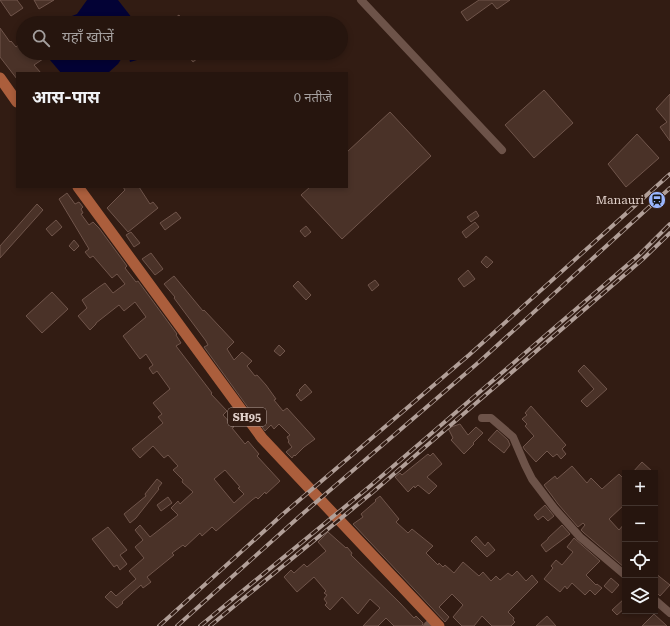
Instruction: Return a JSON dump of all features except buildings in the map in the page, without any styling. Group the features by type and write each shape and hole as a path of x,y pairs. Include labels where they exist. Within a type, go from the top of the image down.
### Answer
{"main road":[{"path":"0,78 16,101"},
{"name":"SH95","path":"79,188 262,438 439,626"}],"street":[{"path":"361,0 502,150"},
{"path":"482,418 491,418 513,437 524,465 546,498 580,537 622,572"},
{"path":"658,602 670,612"}],"shaded area":[{"path":"87,0 118,0 131,16 72,16 77,14"},
{"path":"50,60 121,60 109,72 60,72"}],"railway":[{"path":"159,626 283,514 469,355 670,174"},
{"path":"177,626 300,516 479,362 670,188"},
{"path":"200,626 369,487 639,255 670,224"},
{"path":"210,626 373,492 643,259 670,233"}],"place":[{"name":"Manauri","path":"657,200"}]}
